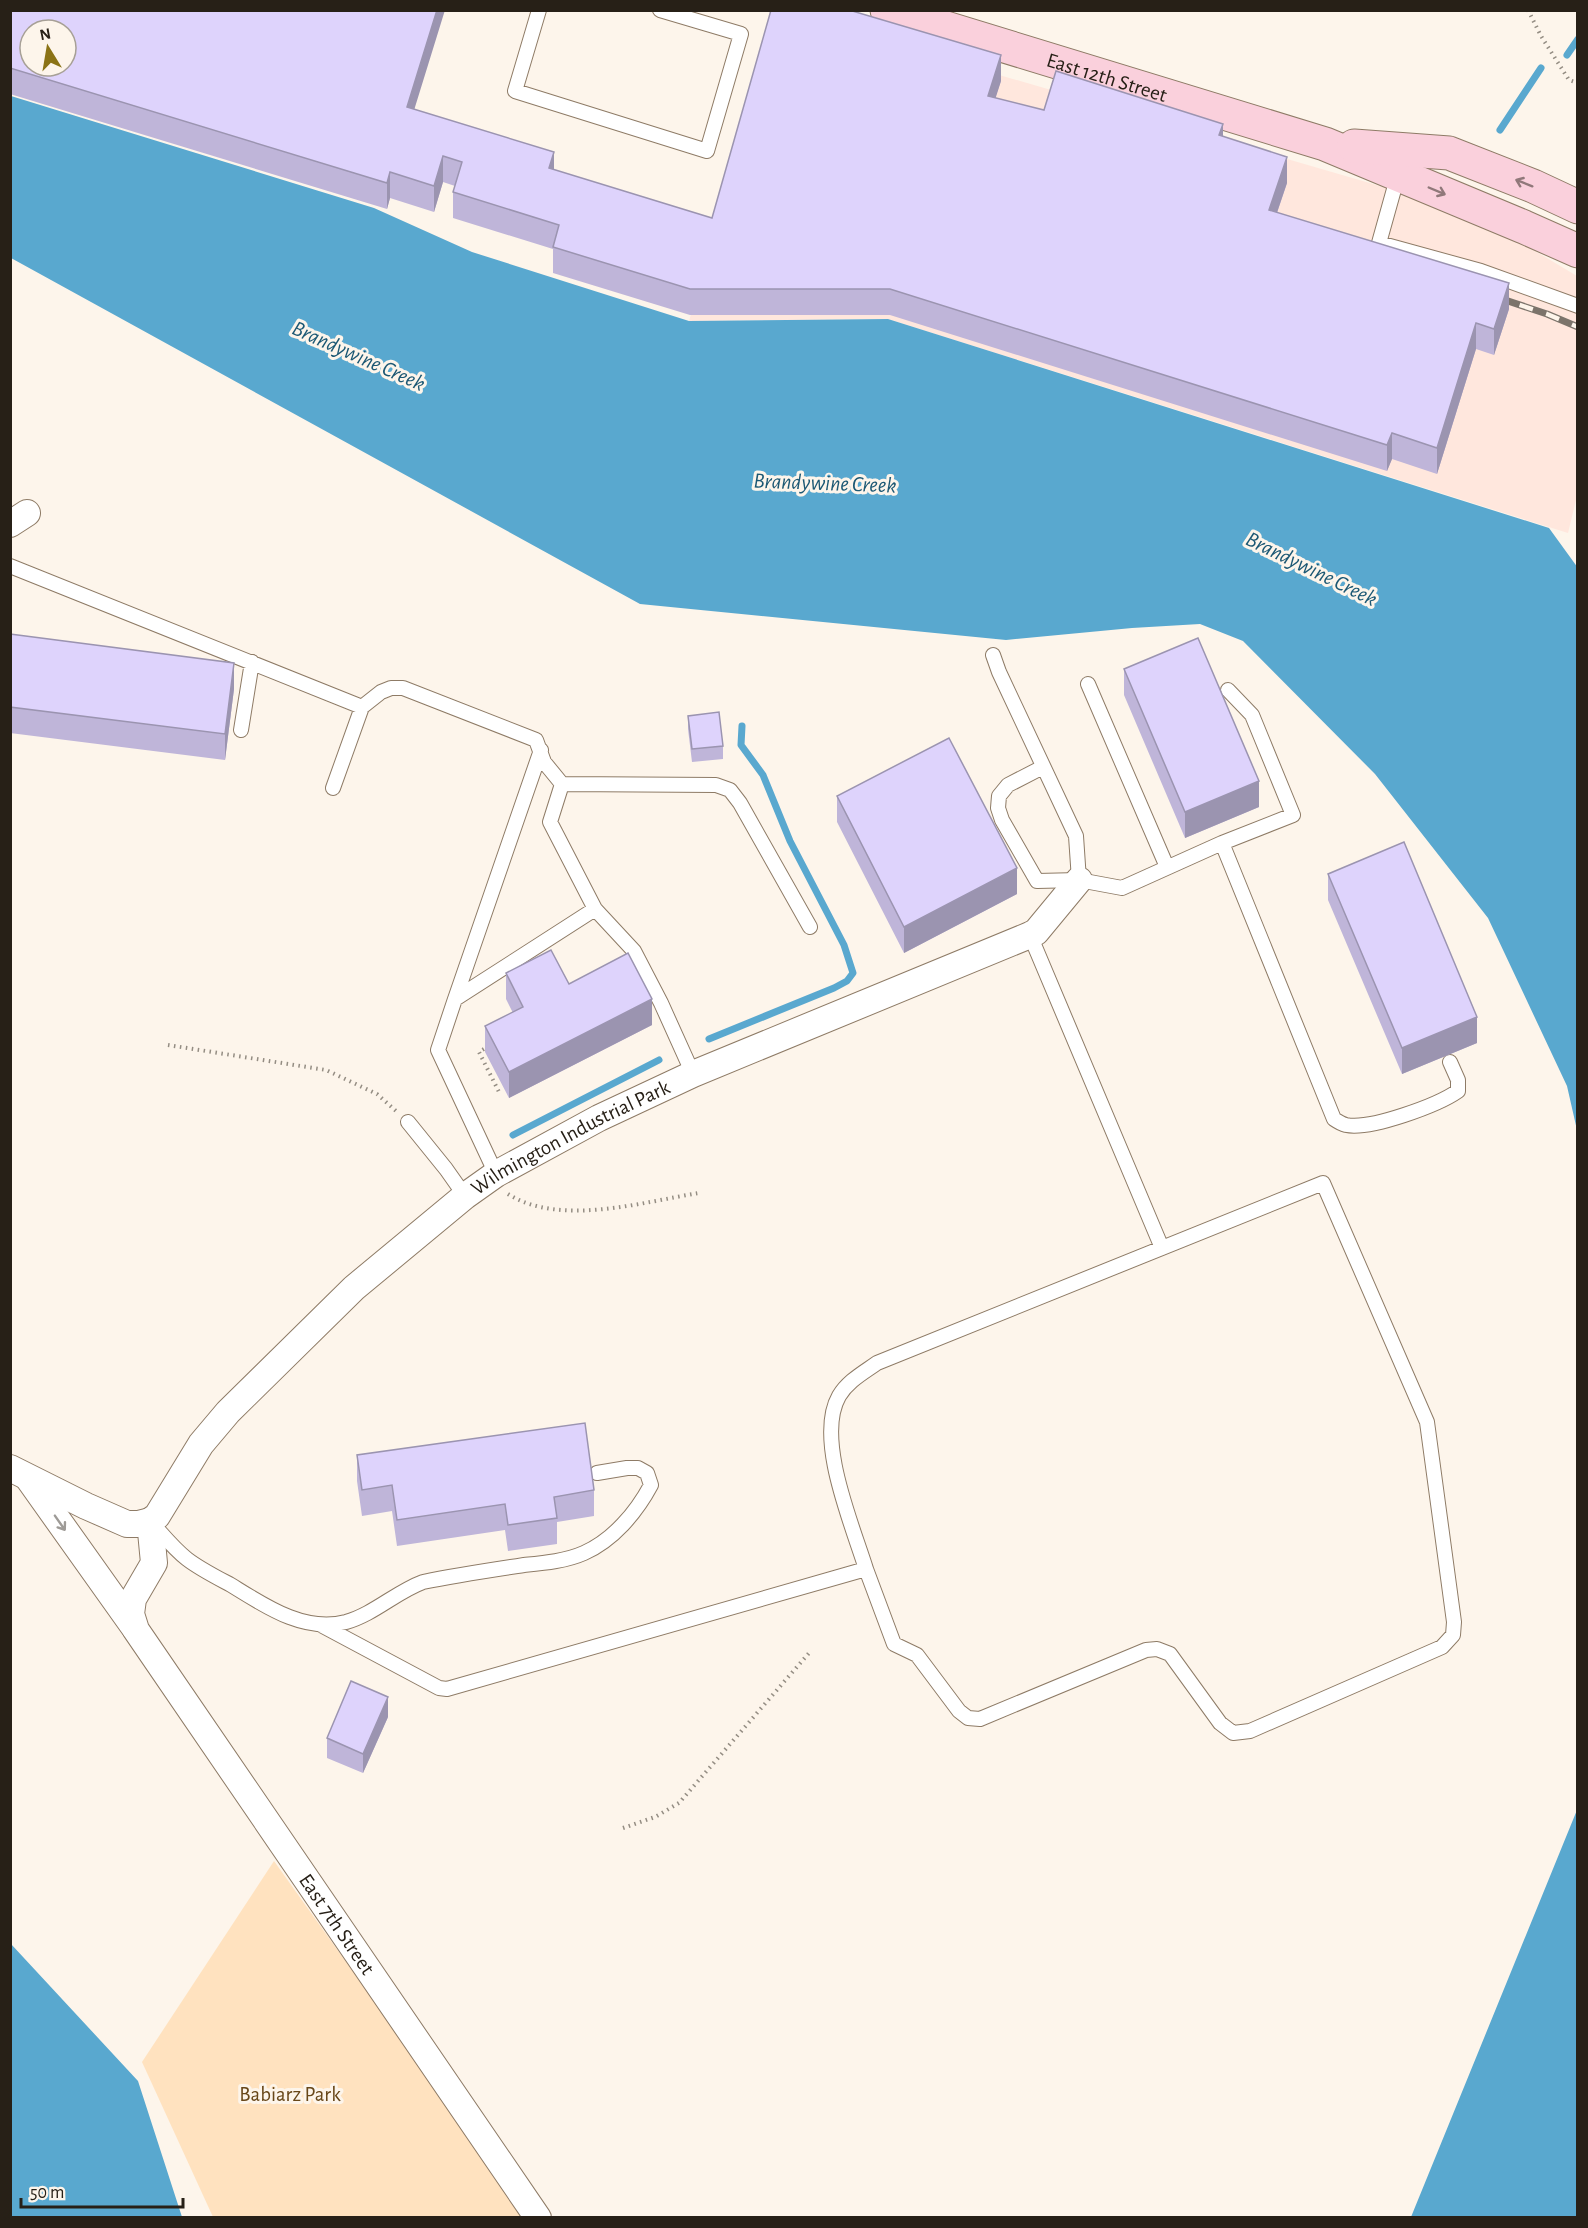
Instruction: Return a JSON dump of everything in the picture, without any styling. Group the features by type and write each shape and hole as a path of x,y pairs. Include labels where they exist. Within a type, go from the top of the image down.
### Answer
{"main road":[{"name":"East 12th Street","path":"887,10 1325,144 1578,251"},
{"name":"East 12th Street","path":"1325,144 1449,153 1533,186 1578,207"}],"street":[{"name":"Wilmington Industrial Park","path":"150,1521 157,1516 201,1444 228,1412 354,1288 465,1196 492,1177 599,1118 693,1074 1036,932 1079,880"},
{"name":"East 7th Street","path":"18,1472 127,1524 150,1521 154,1563 133,1599 131,1614 136,1630"},
{"name":"East 7th Street","path":"18,1472 136,1630 538,2217"}],"lane":[{"path":"538,10 515,91 708,151 741,34 660,10"},
{"path":"1398,174 1379,243 1481,271 1578,306"},
{"path":"10,566 362,707"},
{"path":"993,654 999,672 1076,836 1079,880"},
{"path":"241,730 252,662"},
{"path":"1088,684 1167,867"},
{"path":"333,788 362,707 381,692 392,688 403,688 536,740 544,762 562,784"},
{"path":"1043,767 1008,785 999,796 998,808 1002,820 1037,881 1079,880 1122,888 1222,843 1293,815 1252,716 1228,690"},
{"path":"492,1177 438,1050 541,750"},
{"path":"562,784 550,822 595,909 634,951 661,1003 693,1074"},
{"path":"562,784 716,785 730,790 740,802 810,927"},
{"path":"1222,843 1334,1119 1346,1125 1375,1124 1446,1100 1458,1091 1458,1080 1450,1062"},
{"path":"455,999 595,909"},
{"path":"1030,935 1162,1248"},
{"path":"408,1122 446,1168 465,1196"},
{"path":"1323,1183 1427,1422 1454,1622 1453,1635 1442,1647 1250,1731 1233,1733 1221,1723 1170,1654 1157,1649 1146,1650 980,1719 968,1718 959,1711 916,1655 894,1644 866,1569 839,1482 830,1433 832,1411 840,1394 852,1380 877,1363 1323,1183"},
{"path":"321,1625 346,1622 366,1614 405,1588 423,1582 553,1561 582,1554 600,1545 629,1519 644,1500 651,1485 647,1473 638,1468 597,1473"},
{"path":"150,1521 187,1559 272,1610 298,1620 321,1625 440,1688 447,1689 866,1569"}],"path":[{"path":"1528,10 1541,36 1569,80 1578,83"},
{"path":"496,1042 479,1052 500,1094"},
{"path":"168,1045 326,1070 376,1094 408,1122"},
{"path":"492,1177 522,1203 558,1210 604,1208 699,1193"},
{"path":"624,1828 655,1817 679,1803 809,1653"}],"shaded area":[{"path":"780,11 1428,200 1520,242 1577,276 1577,496 1568,533 888,319 689,321"}],"green space":[{"name":"Babiarz Park","path":"274,1861 528,2217 213,2217 142,2062"}],"water":[{"name":"Brandywine Creek","path":"11,96 374,208 472,252 689,321 888,319 1549,528 1578,568 1577,1130 1567,1086 1488,918 1375,774 1243,641 1200,624 1006,640 640,604 11,258"},
{"path":"1577,1810 1577,2217 1411,2217"},
{"path":"11,1944 138,2081 182,2217 11,2217"}],"building":[{"path":"10,10 437,10 407,107 554,152 549,168 712,218 771,10 849,10 1001,55 988,96 1044,110 1056,71 1223,124 1219,135 1287,157 1269,210 1509,283 1494,329 1476,323 1437,448 1392,433 1387,445 890,289 690,289 553,247 559,225 453,192 462,162 443,156 434,186 390,172 387,183 43,78 78,78 78,18 18,18 18,70 10,68"},
{"path":"10,634 234,663 225,734 10,707"},
{"path":"1198,638 1259,781 1185,812 1124,669"},
{"path":"719,712 723,746 692,749 688,716"},
{"path":"949,738 1017,868 904,927 837,796"},
{"path":"1404,842 1477,1017 1402,1048 1328,874"},
{"path":"551,950 569,984 628,953 652,999 509,1072 485,1026 523,1007 506,973"},
{"path":"585,1423 594,1490 554,1497 557,1518 508,1525 505,1504 397,1520 392,1485 362,1490 357,1455"},
{"path":"351,1681 388,1697 363,1754 327,1738"}],"waterway":[{"path":"1567,55 1578,39"},
{"path":"1500,130 1541,68"},
{"path":"709,1039 834,988 847,981 853,973 844,945 790,841 763,775 741,745 742,726"},
{"path":"513,1135 659,1060"}],"railway":[{"path":"1493,296 1578,327"}]}
